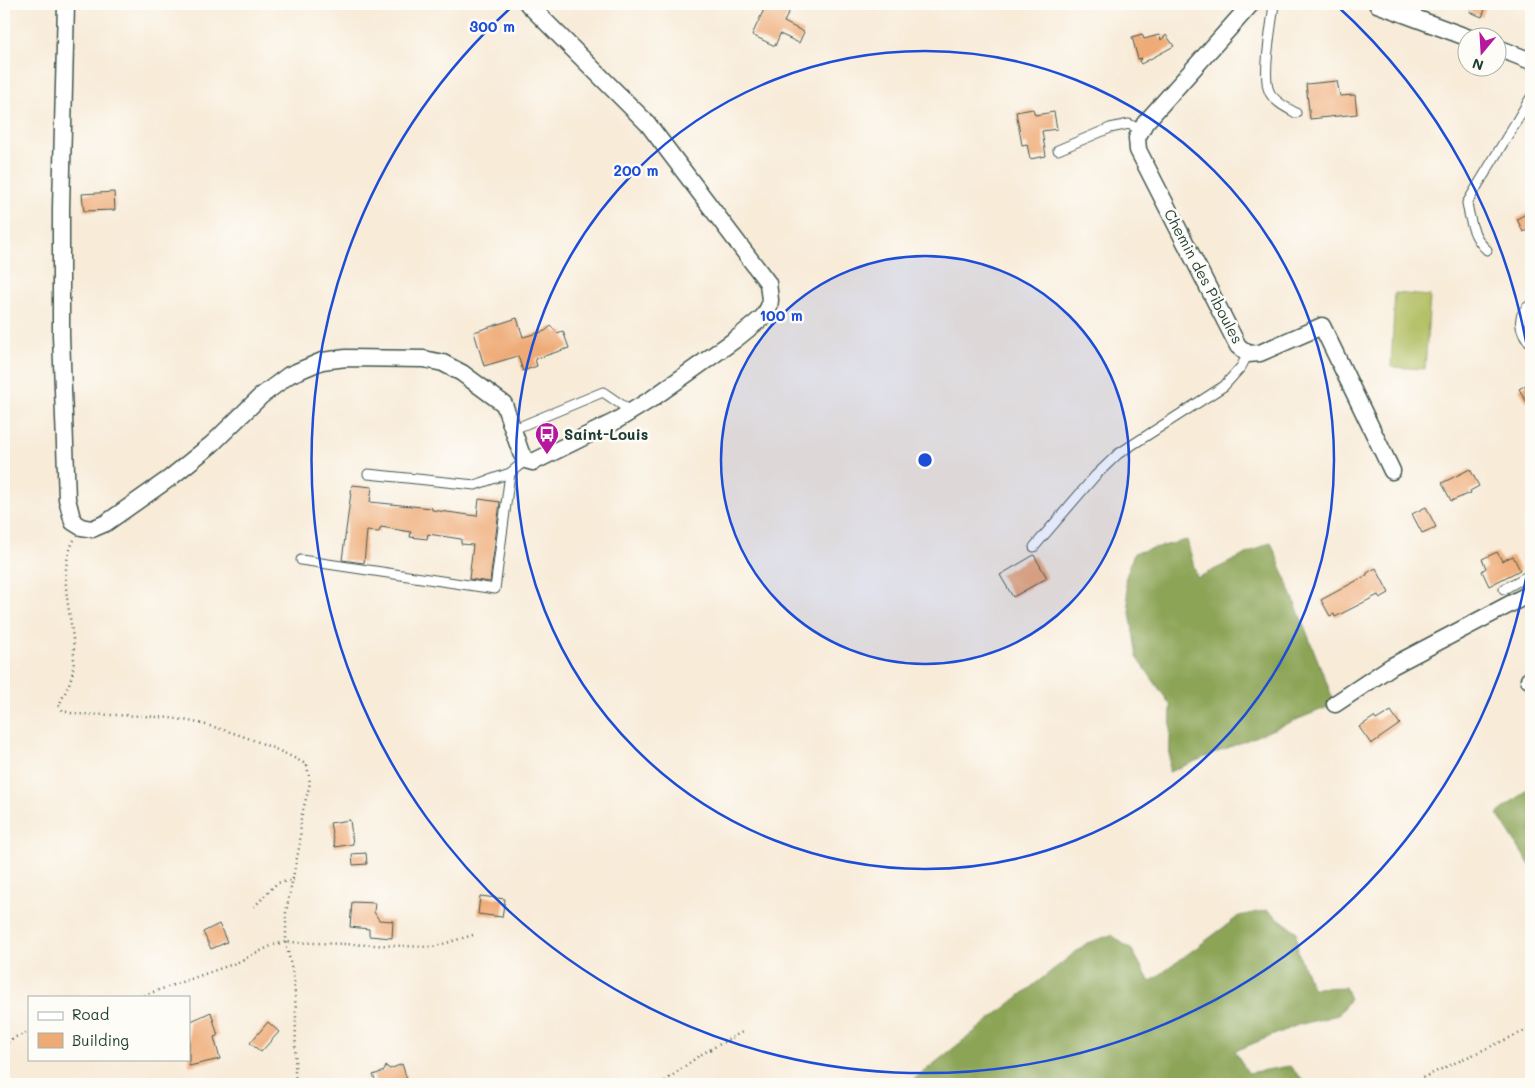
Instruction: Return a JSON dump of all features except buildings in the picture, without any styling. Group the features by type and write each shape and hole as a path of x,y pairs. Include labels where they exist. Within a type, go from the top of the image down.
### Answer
{"street":[{"path":"66,4 61,208 61,335 67,499 73,522 80,527 92,529 106,523 134,504 205,450 261,396 289,375 322,361 346,358 424,358 443,363 462,373 504,404 514,428 521,454 526,460 533,462 632,412 736,339 763,317 769,307 770,291 768,283 648,124 528,4"},
{"path":"1141,130 1145,123 1251,4"},
{"path":"1378,4 1414,10 1458,32"},
{"path":"1508,52 1531,60"},
{"name":"Chemin des Piboules","path":"1141,130 1137,138 1138,150 1238,346 1248,354 1260,353 1322,326 1392,472"},
{"path":"1335,704 1392,666 1531,593"}],"lane":[{"path":"1274,4 1267,64 1268,91 1280,104 1296,113"},
{"path":"1487,250 1478,242 1470,221 1467,203 1531,97"},
{"path":"1058,150 1110,128 1129,124 1141,130"},
{"path":"1531,304 1525,308 1519,320 1522,335 1531,344"},
{"path":"1034,547 1095,476 1118,454 1224,386 1241,367 1248,354"},
{"path":"514,428 604,392 632,412"},
{"path":"368,474 474,485 510,473 526,460"},
{"path":"301,560 495,590 510,473"},
{"path":"1504,589 1531,574"}],"path":[{"path":"80,527 67,559 65,581 71,626 73,670 59,705 63,711 75,714 170,718 202,723 291,756 307,765 310,783 301,818 300,843 286,912 286,942 294,988 296,1014 295,1076 298,1084"},
{"path":"254,906 277,883 294,880"},
{"path":"142,996 218,967 236,963 273,945 286,942 433,947 476,934"},
{"path":"1409,1084 1531,1028"},
{"path":"661,1084 700,1055 744,1031"},
{"path":"4,1046 13,1038 28,1032"}],"green space":[{"path":"1395,293 1430,296 1425,369 1391,367"},
{"path":"1187,540 1197,578 1271,542 1335,704 1169,772 1171,706 1137,657 1125,580 1134,553"},
{"path":"1531,787 1531,867 1497,814"},
{"path":"1267,910 1296,931 1298,952 1312,988 1345,987 1350,999 1338,1015 1298,1025 1235,1051 1248,1073 1290,1066 1306,1084 908,1084 1087,943 1111,935 1132,950 1150,982 1239,916"}],"place":[{"name":"Saint-Louis","path":"547,455"}]}
